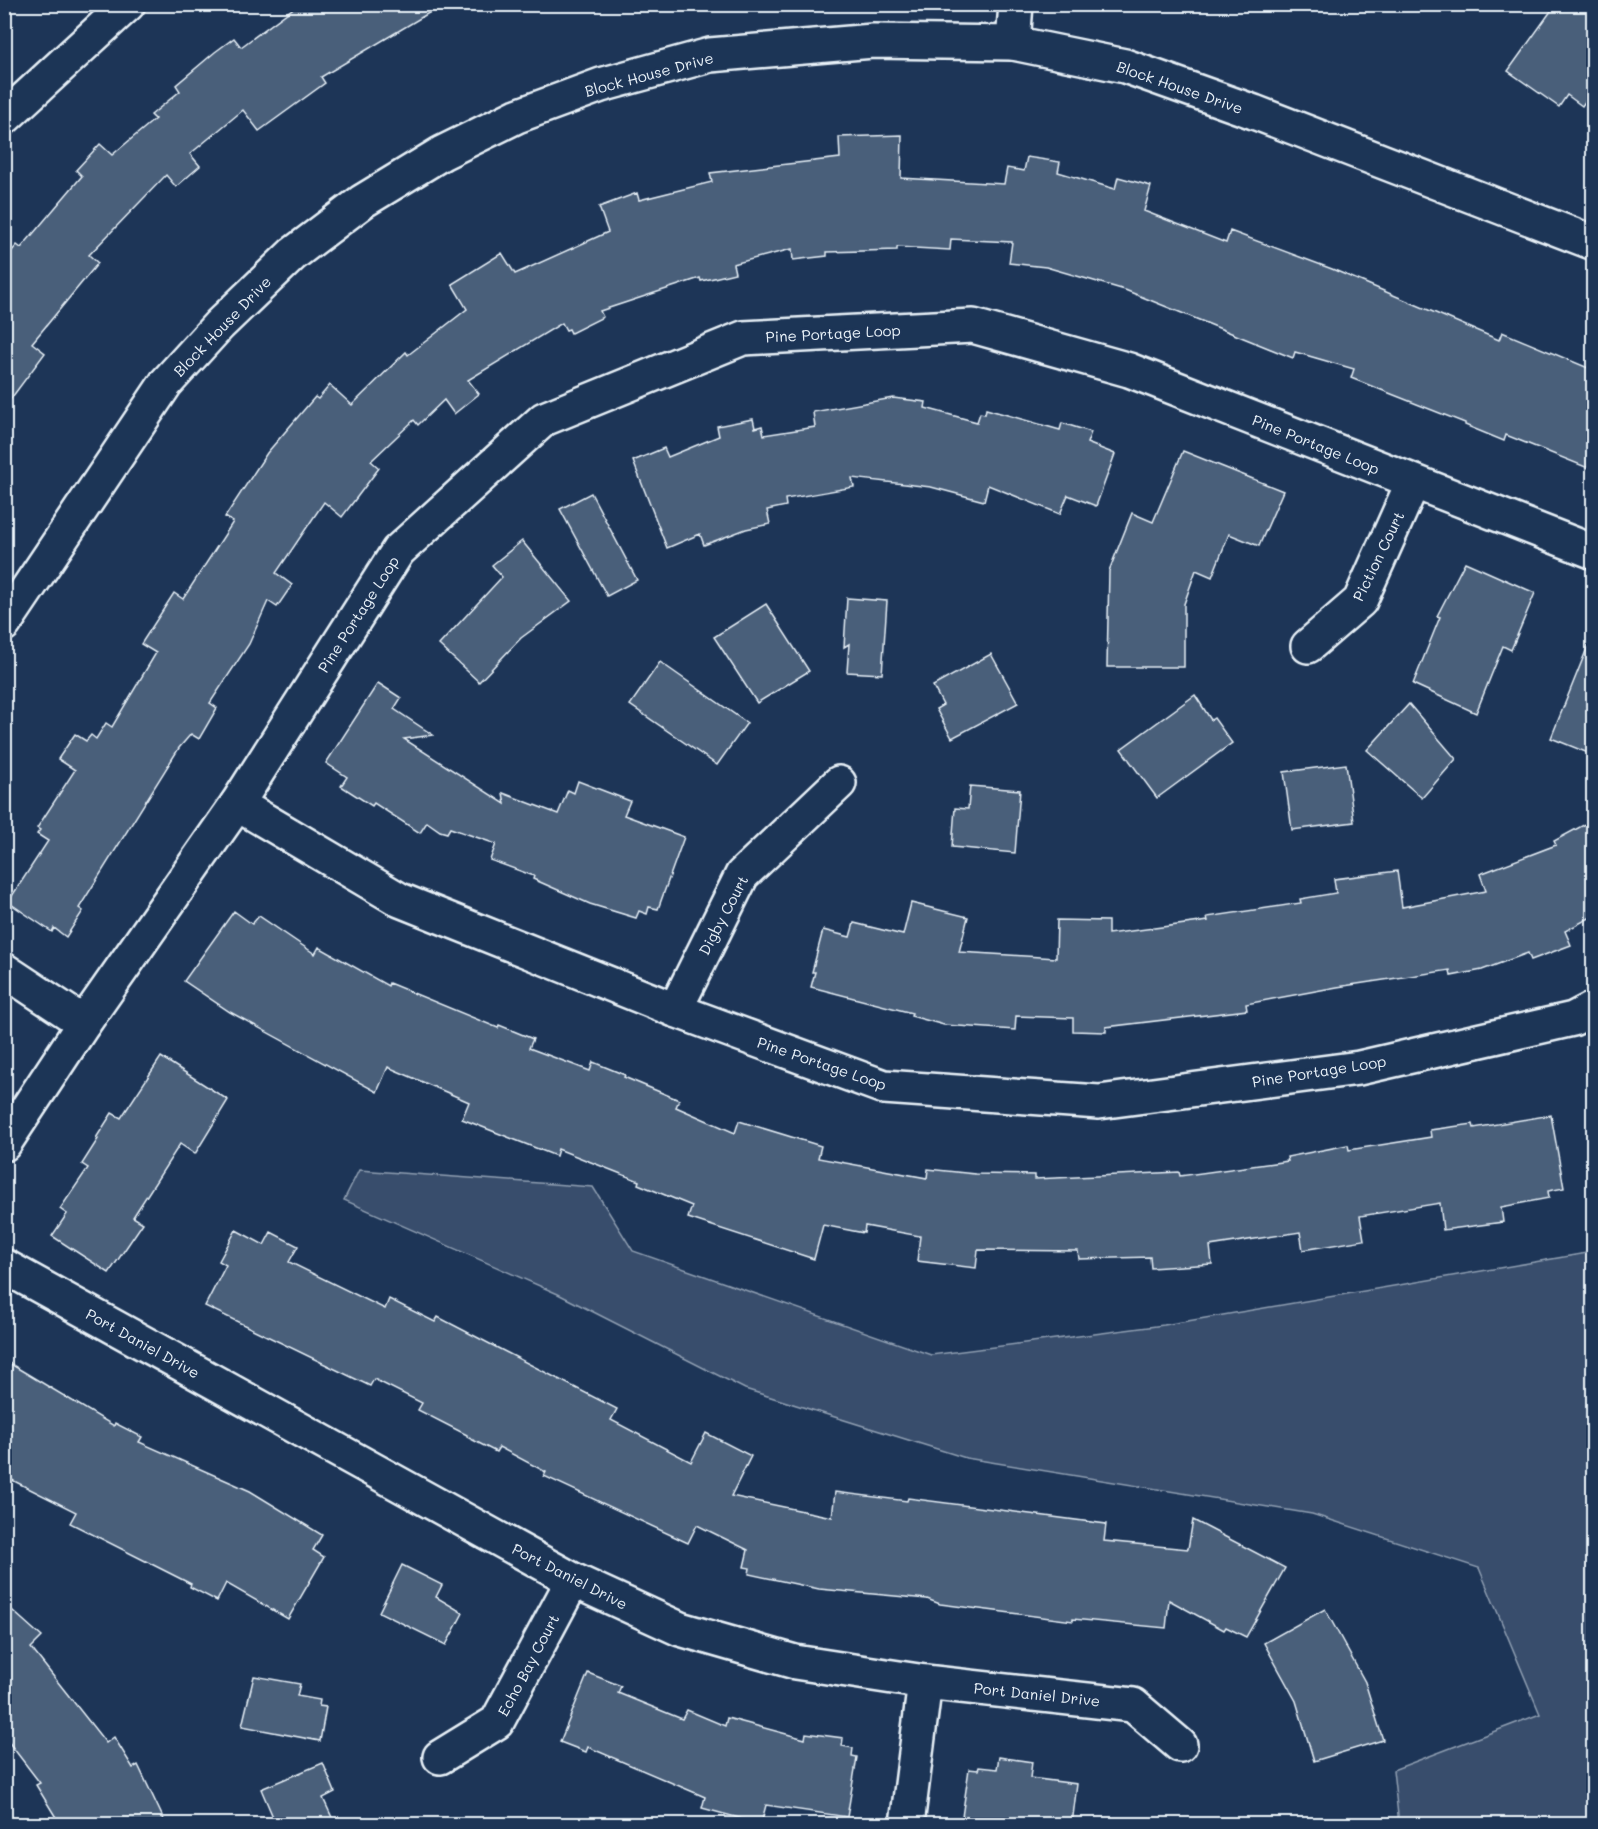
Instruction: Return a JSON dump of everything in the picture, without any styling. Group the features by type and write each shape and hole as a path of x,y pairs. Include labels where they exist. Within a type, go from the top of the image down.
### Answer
{"street":[{"path":"4,118 128,4"},
{"path":"1012,44 1016,4"},
{"name":"Block House Drive","path":"4,624 166,383 219,325 292,254 363,201 442,153 517,116 601,85 710,55 873,40 1012,44 1125,66 1254,112 1593,243"},
{"name":"Pine Portage Loop","path":"4,1144 84,1023 237,804 398,551 544,419 743,338 973,326 1129,370 1593,552"},
{"name":"Piction Court","path":"1308,646 1360,601 1413,482"},
{"name":"Digby Court","path":"675,1010 742,875 839,783"},
{"name":"Pine Portage Loop","path":"237,804 400,900 675,1010 884,1087 1099,1102 1359,1068 1573,1019 1593,1008"},
{"path":"4,970 84,1023"},
{"name":"Port Daniel Drive","path":"4,1266 573,1580 690,1632 795,1662 925,1682 1133,1705 1180,1745"},
{"name":"Echo Bay Court","path":"440,1757 497,1722 573,1580"},
{"path":"907,1824 925,1682"}],"shaded area":[{"path":"359,1170 593,1187 633,1251 931,1355 1164,1325 1593,1252 1593,1824 1399,1824 1393,1770 1540,1714 1479,1568 1312,1514 966,1458 745,1389 558,1294 344,1200"}],"building":[{"path":"299,4 444,4 321,77 325,83 259,131 243,110 190,154 200,166 176,187 166,175 89,255 98,263 32,343 45,353 4,408 4,260 17,245 21,248 82,176 76,170 100,144 112,155 155,119 151,115 180,91 176,85 215,52 234,38 241,47"},
{"path":"1556,4 1593,4 1593,90 1582,106 1567,95 1559,107 1508,71"},
{"path":"902,135 901,178 1004,184 1007,168 1024,171 1027,157 1060,162 1058,172 1115,189 1118,177 1151,186 1144,211 1226,243 1230,231 1332,269 1499,340 1502,332 1593,370 1593,470 1506,435 1504,441 1351,378 1354,369 1295,352 1293,358 1125,290 1046,267 1009,263 1012,242 951,239 950,250 897,247 897,250 827,252 827,256 793,260 792,249 733,264 735,273 701,281 700,278 600,311 603,317 571,333 562,323 468,380 479,394 454,414 444,400 418,425 414,420 371,461 379,468 342,517 324,502 276,573 292,585 277,607 268,601 249,644 210,703 217,708 199,739 191,734 179,748 79,908 83,911 66,937 54,928 52,932 8,902 48,841 37,834 40,830 37,828 75,770 58,759 75,734 86,741 91,735 96,739 106,723 112,727 156,653 141,644 174,593 183,599 233,522 225,517 267,453 315,397 318,399 330,385 352,405 406,352 408,355 467,309 452,284 502,253 515,274 608,232 599,207 637,193 639,200 712,182 710,173 840,158 839,137"},
{"path":"893,398 926,402 925,408 977,422 980,413 985,414 986,409 1060,430 1062,423 1091,432 1087,443 1115,454 1096,506 1068,495 1060,514 988,485 984,501 931,487 852,478 854,487 785,499 786,506 767,510 770,524 746,529 704,545 700,534 667,548 633,461 664,448 668,457 719,436 717,426 753,419 755,428 762,426 764,435 815,427 813,412"},
{"path":"1183,451 1283,491 1259,546 1229,534 1212,577 1196,570 1184,604 1184,667 1107,667 1109,571 1132,513 1153,522"},
{"path":"591,493 637,580 607,596 560,509"},
{"path":"522,541 571,601 521,638 479,682 439,645 502,577 492,565"},
{"path":"1465,562 1535,593 1511,650 1503,646 1476,713 1413,684 1440,617 1437,616"},
{"path":"847,598 887,601 882,674 847,672 849,644 844,647"},
{"path":"766,604 809,671 757,703 714,637"},
{"path":"1593,636 1593,755 1551,738"},
{"path":"991,654 1018,703 952,738 936,709 943,705 933,686"},
{"path":"660,662 747,723 717,765 630,705"},
{"path":"378,683 401,698 394,709 433,735 404,739 505,804 503,793 558,814 568,790 574,793 578,781 630,801 624,815 684,837 658,909 649,907 647,914 639,911 636,918 590,904 533,879 534,876 490,860 496,844 450,828 447,833 440,831 427,822 420,833 374,803 372,806 341,786 347,777 326,763"},
{"path":"1195,695 1211,720 1214,718 1232,743 1157,798 1121,749"},
{"path":"1409,704 1456,759 1422,798 1367,750"},
{"path":"1346,764 1354,822 1292,830 1284,772"},
{"path":"970,786 1020,790 1015,853 952,847 955,808 968,809"},
{"path":"1593,820 1593,916 1565,931 1571,945 1531,960 1528,953 1482,970 1451,976 1450,970 1337,987 1246,1004 1247,1010 1106,1027 1106,1032 1073,1031 1073,1018 1016,1016 1015,1030 944,1025 911,1016 912,1013 811,987 815,972 812,972 823,930 850,937 854,923 903,935 911,903 968,917 959,952 1056,958 1057,920 1108,921 1108,934 1208,921 1207,917 1301,903 1300,899 1336,893 1334,879 1397,871 1402,907 1486,891 1480,874 1556,845 1554,841"},
{"path":"234,911 252,924 259,916 315,954 319,947 388,986 389,983 498,1028 499,1025 533,1039 529,1048 590,1071 593,1062 625,1075 624,1077 679,1100 676,1107 735,1133 739,1121 821,1146 818,1158 927,1178 928,1169 975,1174 1035,1175 1035,1179 1179,1172 1180,1176 1288,1161 1287,1157 1348,1145 1349,1150 1431,1137 1430,1130 1473,1124 1474,1128 1551,1115 1564,1188 1548,1191 1549,1198 1501,1207 1503,1222 1443,1230 1440,1203 1360,1216 1364,1240 1303,1250 1300,1232 1210,1246 1212,1264 1151,1268 1150,1257 1079,1259 1078,1251 978,1250 976,1268 917,1261 920,1236 865,1226 864,1233 823,1225 814,1259 688,1218 692,1206 638,1184 639,1181 558,1149 556,1156 462,1119 469,1102 388,1067 377,1092 230,1012 184,981"},
{"path":"161,1057 228,1100 195,1154 180,1144 133,1217 143,1223 109,1273 52,1236 67,1214 60,1209 88,1168 82,1164 98,1139 96,1138 112,1113 121,1118"},
{"path":"236,1230 264,1245 271,1232 298,1246 289,1262 385,1309 389,1299 435,1322 438,1317 617,1409 611,1420 691,1462 706,1433 751,1456 731,1496 832,1517 835,1492 907,1501 908,1498 1106,1524 1104,1541 1188,1549 1193,1520 1285,1568 1246,1637 1226,1627 1224,1630 1169,1600 1166,1628 1073,1619 1073,1621 940,1604 927,1599 819,1589 749,1574 750,1568 744,1567 748,1550 697,1525 688,1543 544,1476 546,1472 499,1447 496,1452 467,1437 418,1410 422,1403 374,1379 370,1386 205,1306 226,1265 219,1261"},
{"path":"4,1360 114,1426 115,1423 142,1437 139,1442 250,1491 322,1535 313,1550 324,1557 288,1619 226,1583 217,1601 190,1587 191,1584 70,1523 76,1512 4,1476"},
{"path":"402,1565 442,1585 436,1597 463,1613 446,1645 379,1612"},
{"path":"4,1603 42,1637 31,1648 106,1743 114,1737 133,1768 138,1765 166,1824 60,1824 36,1785 40,1783 4,1736"},
{"path":"1325,1609 1365,1682 1383,1740 1314,1761 1296,1701 1264,1643"},
{"path":"588,1673 621,1686 618,1693 682,1719 687,1710 725,1726 727,1718 805,1739 806,1733 843,1738 842,1746 853,1748 852,1756 857,1757 847,1817 766,1805 761,1824 702,1808 705,1797 588,1747 586,1752 560,1742"},
{"path":"254,1676 300,1684 297,1696 320,1700 319,1706 326,1707 320,1741 242,1726"},
{"path":"999,1757 1032,1762 1030,1778 1077,1784 1072,1824 961,1824 969,1769 978,1770 979,1767 997,1769"},
{"path":"323,1763 335,1792 323,1798 335,1824 276,1824 261,1789"}]}
